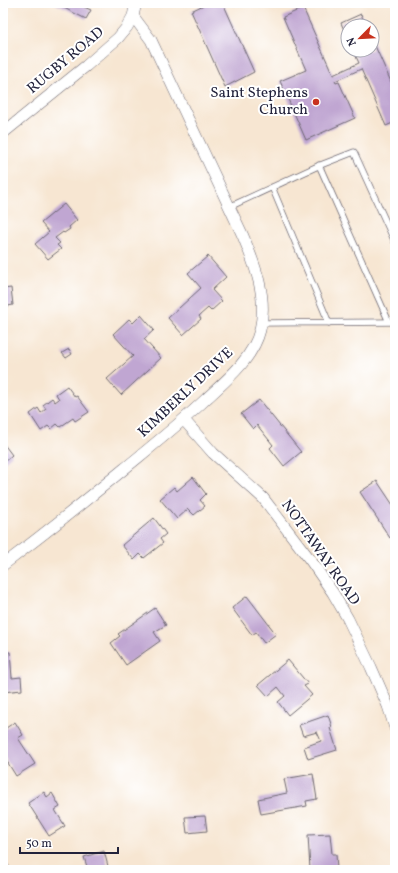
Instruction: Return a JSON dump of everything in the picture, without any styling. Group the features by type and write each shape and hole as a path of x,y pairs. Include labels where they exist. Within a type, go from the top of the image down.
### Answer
{"street":[{"name":"RUGBY ROAD","path":"3,133 113,43 127,27 133,16 136,3"},
{"name":"KIMBERLY DRIVE","path":"3,565 41,537 184,420 230,377 244,361 252,349 260,330 262,310 258,277 243,236 151,40 133,16"},
{"name":"NOTTAWAY ROAD","path":"184,420 213,453 263,498 330,587 348,619 371,667 388,706 395,728"}],"lane":[{"path":"229,207 319,165 354,152 395,242"},
{"path":"261,323 392,322 319,165"},
{"path":"272,187 329,323"}],"building":[{"path":"54,3 86,3 84,7 91,10 86,19"},
{"path":"208,3 223,3 254,72 225,87 191,11"},
{"path":"303,8 333,75 359,63 357,58 380,57 395,91 395,122 386,126 361,69 335,81 336,83 339,82 355,118 306,140 280,81 306,70 283,17"},
{"path":"361,14 363,18 352,18"},
{"path":"64,204 77,220 69,227 70,229 55,238 60,243 57,245 61,249 48,259 35,244 49,232 41,223"},
{"path":"208,256 226,277 212,290 222,301 211,311 208,308 199,316 201,319 183,335 168,318 201,288 188,273"},
{"path":"11,288 13,305 3,307 3,289"},
{"path":"141,315 154,330 144,339 161,358 121,395 107,379 133,356 113,334 129,319 133,323"},
{"path":"69,349 72,354 66,358 62,353"},
{"path":"67,386 89,412 75,421 73,418 60,427 57,424 51,429 48,426 41,431 30,414 38,408 41,413 46,409 43,405 52,398 55,402 59,399 56,394"},
{"path":"259,400 301,452 284,466 270,448 273,445 257,425 253,429 241,414"},
{"path":"3,443 12,455 3,463"},
{"path":"193,477 206,494 200,500 205,506 194,515 188,509 177,519 160,499 174,487 177,491"},
{"path":"377,481 395,508 395,535 390,538 360,492"},
{"path":"154,518 166,534 160,539 163,543 144,558 140,554 134,560 122,545"},
{"path":"247,596 276,634 264,643 256,632 252,635 232,608"},
{"path":"155,608 166,625 154,632 160,641 126,665 111,643 120,636 118,634"},
{"path":"3,640 5,652 10,652 12,678 21,677 22,690 3,692"},
{"path":"288,660 308,684 304,686 312,695 288,715 278,702 285,696 278,687 268,696 258,685"},
{"path":"328,715 332,727 330,728 337,750 308,759 304,747 321,741 317,732 303,736 299,725"},
{"path":"15,722 23,735 18,738 35,764 16,776 3,755 3,730"},
{"path":"313,774 317,799 306,801 307,806 261,814 258,799 287,793 284,779"},
{"path":"44,792 47,797 52,793 60,807 55,810 65,826 49,836 28,803"},
{"path":"205,816 207,831 187,833 185,817"},
{"path":"330,834 332,854 336,854 337,870 310,870 308,835"},
{"path":"104,851 109,870 88,870 84,857"}],"place":[{"name":"Saint Stephens Church","path":"316,102"}]}
